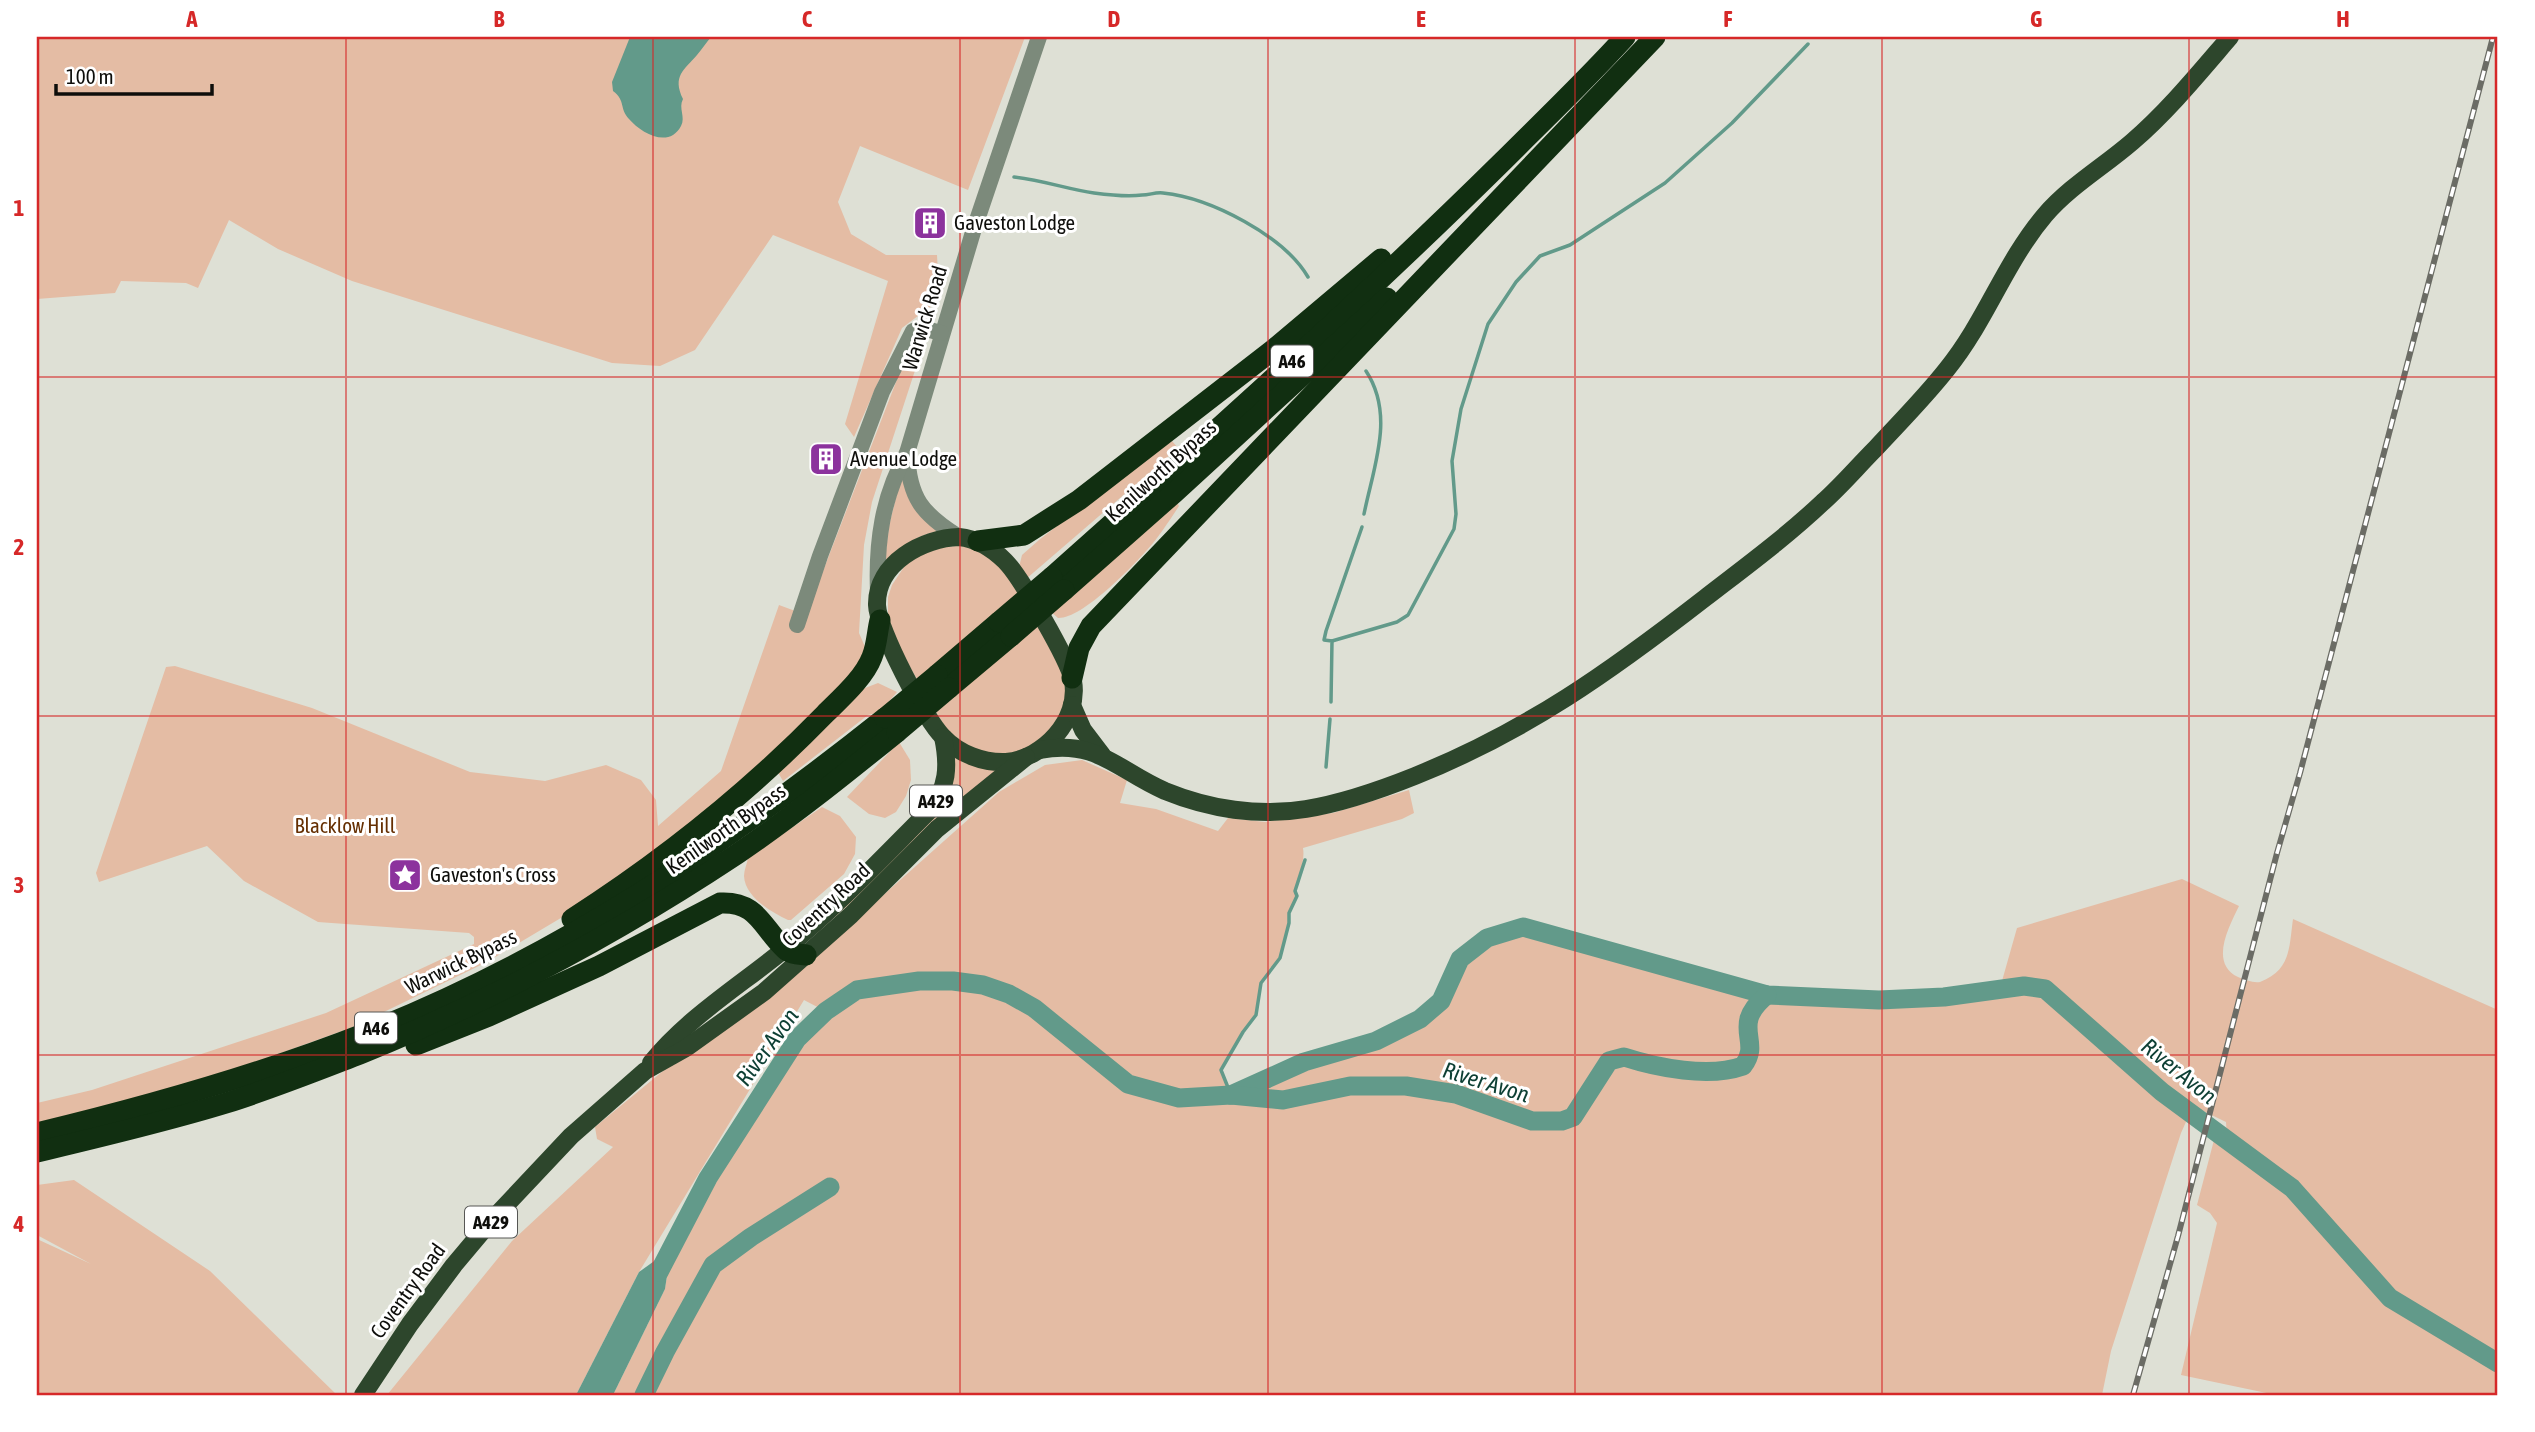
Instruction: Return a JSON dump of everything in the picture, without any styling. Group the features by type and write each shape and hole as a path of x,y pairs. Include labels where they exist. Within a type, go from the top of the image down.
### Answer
{"highway":[{"name":"Kenilworth Bypass","path":"1058,583 1416,245 1582,84 1625,37"},
{"name":"Kenilworth Bypass","path":"666,900 750,845 811,800 891,725 1329,353 1655,37"},
{"path":"1072,678 1079,648 1091,626 1655,37"},
{"path":"968,539 1016,537 1032,531 1079,500 1274,349 1465,186 1526,138"},
{"path":"420,1009 591,906 651,866 704,825 802,737 860,676 872,657 880,620"},
{"name":"Kenilworth Bypass","path":"690,862 891,725"},
{"name":"Warwick Bypass","path":"37,1133 226,1083 367,1032 505,969 582,928 690,862"},
{"name":"Warwick Bypass","path":"37,1152 227,1103 326,1067 420,1029 557,962 666,900"},
{"name":"A46","path":"227,1103 339,1074 476,1021 599,966 720,903 734,903 748,908 763,921 785,949"},
{"path":"785,949 791,953 806,955"}],"main road":[{"path":"1102,755 1083,730 1072,705 1072,678 1059,647 1009,566 968,539 933,540 909,552 890,571 878,597 880,620 890,647 943,737 963,752 983,759 1008,761 1059,746 1074,747 1102,755 1160,788 1209,806 1253,812 1284,812 1355,797 1421,774 1516,729 1575,693 1646,645 1825,501 1948,368 1978,325 2018,252 2046,213 2066,193 2130,144 2152,123 2230,37"},
{"path":"1033,754 1058,732 1072,705"},
{"name":"Coventry Road","path":"363,1395 425,1303 491,1221 571,1136 645,1072 672,1039 785,949 864,878 934,805 942,792 947,772 943,737"},
{"name":"Coventry Road","path":"645,1072 687,1048 764,992 851,915 937,829 1033,754"}],"street":[{"name":"Warwick Road","path":"878,597 877,550 888,495 907,453 942,333 1039,37"},
{"path":"797,625 820,556 889,375 913,331 922,328 942,333"},
{"name":"Warwick Road","path":"907,453 909,478 918,503 931,518 968,539"}],"green space":[{"path":"37,37 1025,37 968,190 860,146 838,202 851,234 886,255 937,255 939,292 931,306 902,328 854,437 845,424 888,281 773,235 695,350 660,366 612,363 352,281 278,249 229,220 198,288 186,283 121,281 115,293 37,299"},
{"name":"Blacklow Hill","path":"920,339 924,343 872,502 864,545 859,633 866,649 851,675 741,786 581,906 487,962 353,1027 212,1078 37,1126 37,1103 92,1090 326,1013 474,944 474,937 469,933 318,922 244,881 207,846 99,882 96,873 166,667 175,666 312,708 470,772 545,781 606,765 641,780 656,800 658,826 721,771 779,605 806,615 903,364 916,341"},
{"path":"1172,441 1178,448 1026,579 1019,567 1022,555 1127,471"},
{"path":"901,477 939,531 908,543 884,567 889,526"},
{"path":"1176,500 1179,506 1156,540 1106,591 1068,616 1058,618 1050,611"},
{"path":"966,545 1003,564 1066,677 1065,705 1056,726 1026,750 1000,755 970,749 946,729 896,643 888,619 888,597 892,585 906,564 927,549"},
{"path":"878,683 897,692 880,712 868,715 783,781 776,769 860,690"},
{"path":"899,742 910,760 911,780 906,796 896,812 885,818 869,814 847,797"},
{"path":"952,752 1004,768 809,940 922,826"},
{"path":"1082,760 1127,780 1120,803 1156,809 1218,831 1228,818 1265,822 1333,813 1409,790 1414,813 1402,819 1303,848 1297,896 1289,913 1280,958 1261,983 1256,1015 1221,1070 1231,1095 1304,1062 1376,1041 1420,1019 1441,1001 1460,959 1487,938 1523,927 1767,995 1879,1000 1944,997 2000,988 2017,928 2182,879 2239,906 2227,934 2223,954 2229,971 2241,978 2260,982 2278,971 2287,957 2293,919 2498,1010 2498,1395 2276,1395 2181,1375 2217,1223 2210,1213 2197,1205 2214,1140 2227,1139 2226,1122 2197,1108 2190,1113 2181,1133 2111,1351 2102,1395 613,1395 665,1289 671,1249 708,1178 797,1039 825,1011 804,1000 639,1272 576,1395 387,1395 512,1241 613,1147 597,1139 595,1127 663,1071 770,996 999,792 1045,765"},
{"path":"822,807 840,816 856,837 855,854 844,874 788,920 767,908 749,891 744,876 748,858"},
{"path":"74,1180 210,1271 337,1395 37,1395 37,1239 91,1264 37,1235 37,1185"}],"water":[{"path":"630,37 711,37 681,74 679,85 683,99 683,119 676,133 670,137 662,138 640,129 626,115 620,98 613,91 612,82"},
{"path":"671,1249 665,1289 613,1395 576,1395 639,1272"}],"waterway":[{"path":"1332,641 1397,622 1408,615 1454,529 1456,514 1452,461 1461,409 1488,324 1516,282 1540,256 1570,245 1665,183 1732,123 1808,44"},
{"path":"1014,177 1094,193 1131,196 1163,193 1203,202 1244,221 1264,234 1282,247 1308,277"},
{"path":"1364,514 1377,459 1381,423 1375,388 1366,371"},
{"path":"1331,702 1332,641 1324,640 1362,527"},
{"path":"1326,767 1330,719"},
{"path":"1231,1095 1221,1070 1256,1015 1261,983 1280,958 1289,913 1297,896 1295,891 1305,860"},
{"name":"River Avon","path":"1231,1095 1304,1062 1376,1041 1420,1019 1441,1001 1460,959 1487,938 1523,927 1767,995 1879,1000 1944,997 2024,986 2045,989 2162,1092 2292,1188 2390,1298 2498,1363"},
{"name":"River Avon","path":"659,1272 708,1178 797,1039 826,1011 857,990 919,981 953,981 983,985 1009,994 1034,1008 1128,1084 1179,1098 1231,1095 1283,1100 1350,1086 1406,1086 1456,1094 1532,1121 1562,1121 1573,1117 1609,1061 1624,1057 1684,1070 1730,1070 1743,1066 1750,1049 1750,1016 1767,995"},
{"path":"644,1395 713,1265 751,1237 830,1187"}],"railway":[{"path":"2133,1395 2178,1236 2493,37"}],"place":[{"name":"Gaveston Lodge","path":"930,223"},
{"name":"Avenue Lodge","path":"826,459"},
{"name":"Gaveston's Cross","path":"405,875"}]}
